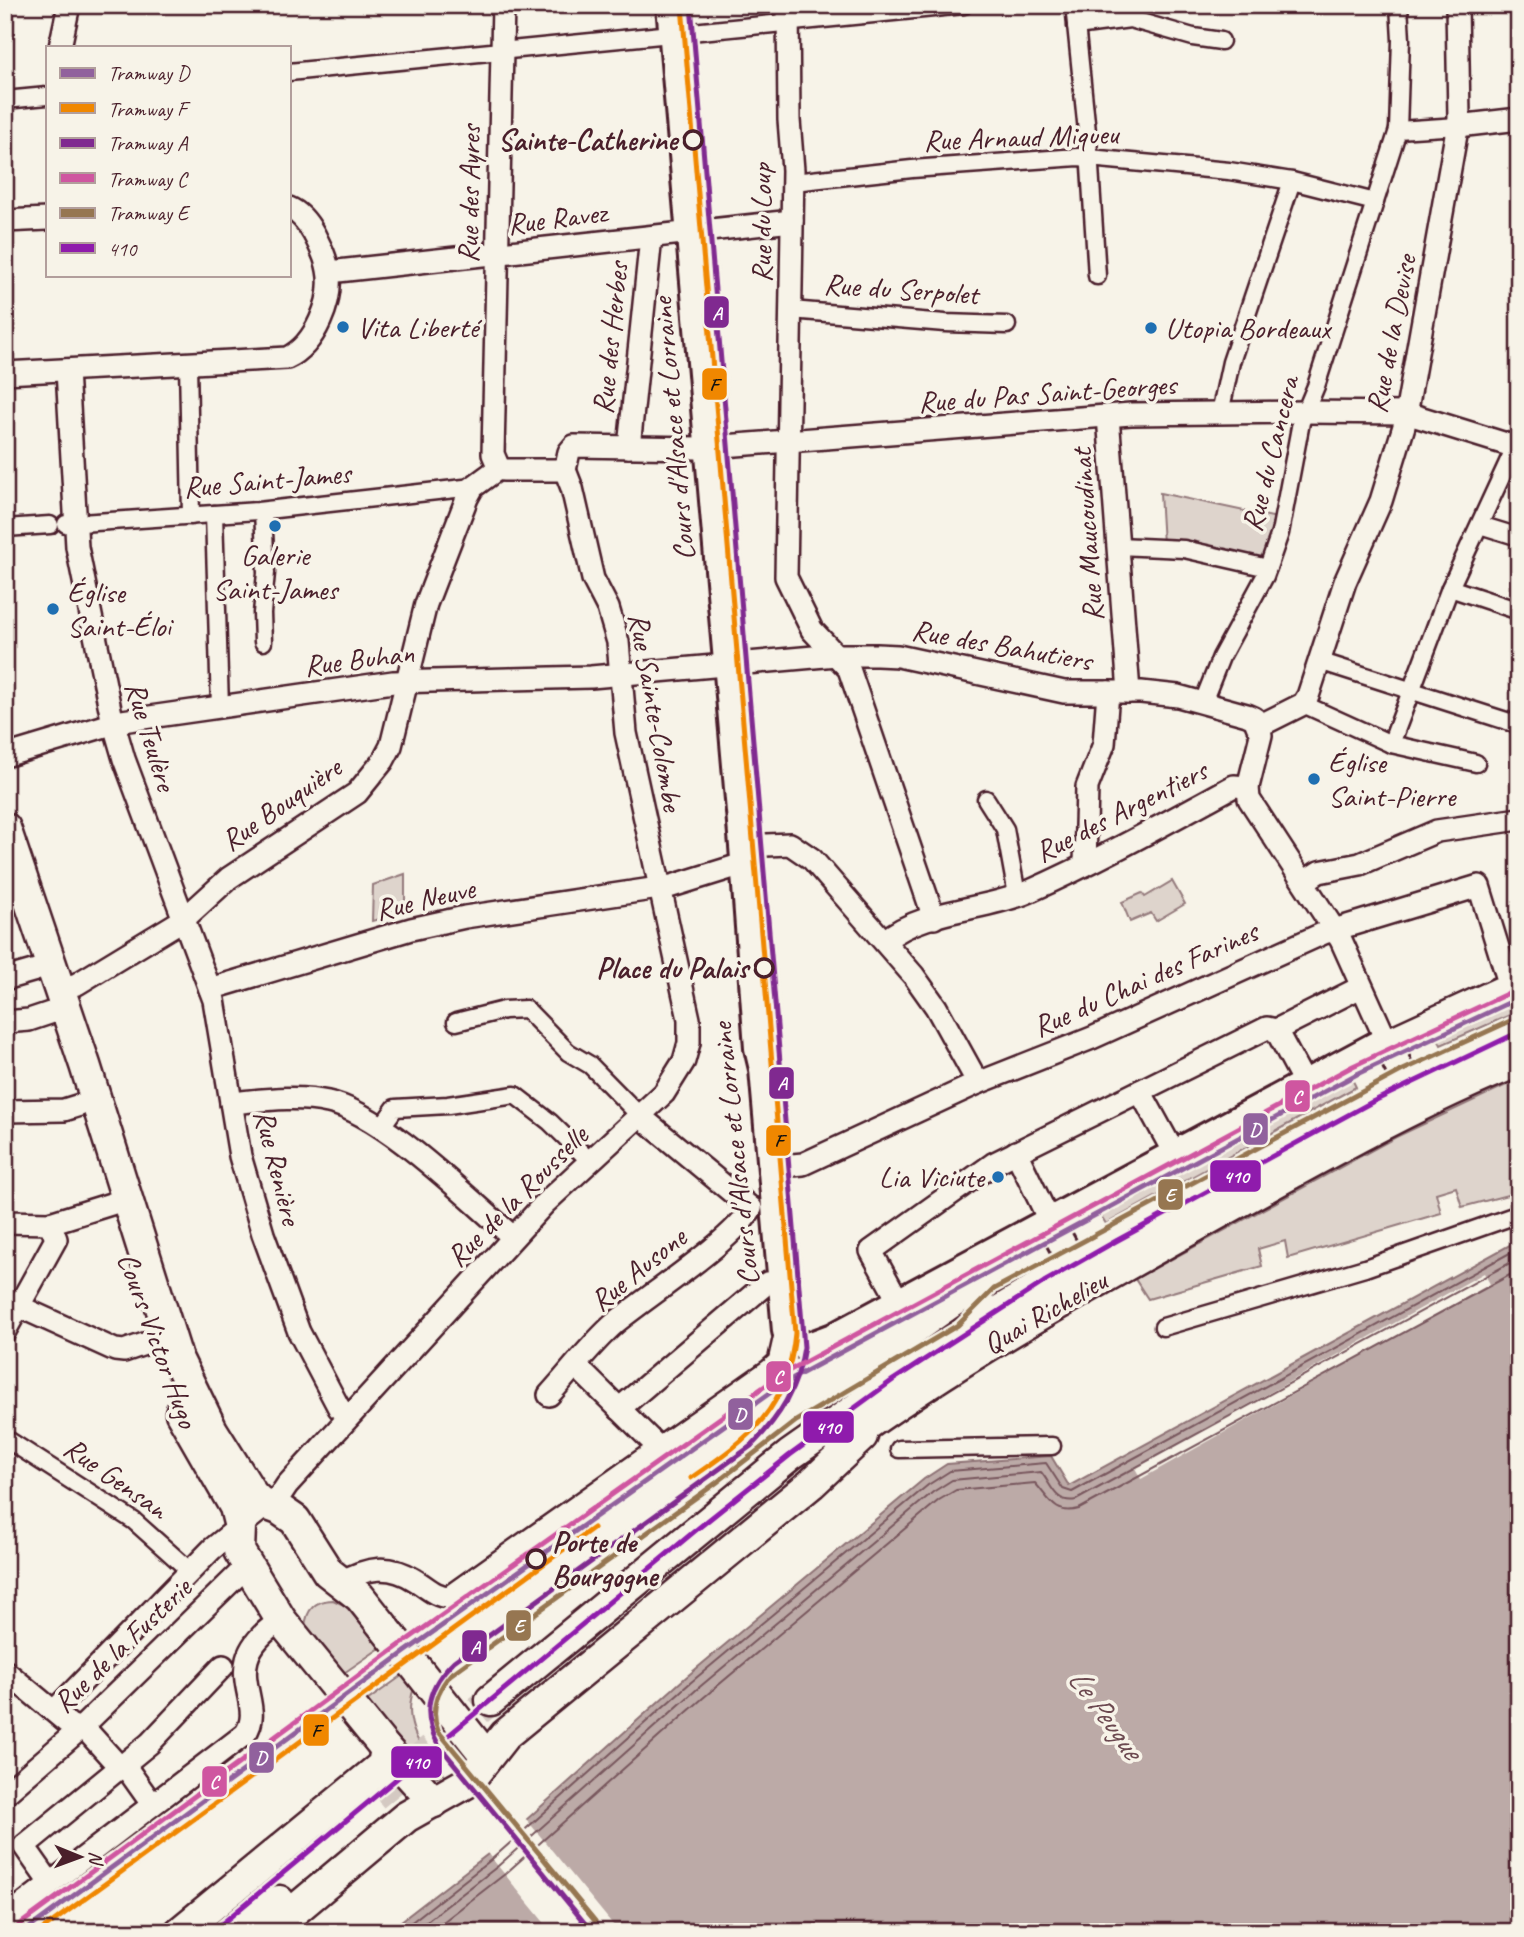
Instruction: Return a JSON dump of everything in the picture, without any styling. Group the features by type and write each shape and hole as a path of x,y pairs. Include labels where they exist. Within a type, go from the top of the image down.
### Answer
{"main road":[{"name":"Cours Victor Hugo","path":"5,828 13,892 36,970 55,1001 80,1105 194,1396 252,1494 260,1502 273,1506 295,1520 328,1572 360,1597 486,1756"},
{"name":"Cours Victor Hugo","path":"13,892 55,1001 119,1202 153,1341 177,1404 235,1507 240,1527 238,1544 247,1566 281,1620 386,1749 434,1802"},
{"path":"1412,1096 1519,1032"},
{"path":"1412,1096 1519,1061"},
{"name":"Quai Richelieu","path":"497,1708 779,1463 899,1388 1074,1266 1297,1141 1412,1096"},
{"name":"Quai Richelieu","path":"899,1388 1111,1273 1412,1096"},
{"path":"442,1699 461,1701 706,1498 760,1458 899,1388"},
{"path":"269,1932 406,1817 468,1782 505,1735 811,1484 899,1388"},
{"path":"180,1932 383,1765 386,1749"},
{"path":"212,1932 381,1804 242,1932"}],"street":[{"path":"60,46 69,5"},
{"name":"Rue des Ayres","path":"499,468 493,454 503,5"},
{"name":"Cours d'Alsace et Lorraine","path":"670,5 758,1048 763,1069 771,1167 763,1207 781,1282 786,1331"},
{"path":"290,72 672,34 787,14 964,5"},
{"path":"1074,5 1097,276"},
{"name":"Rue du Cancera","path":"1203,702 1221,657 1268,568 1280,533 1301,422 1398,130 1401,40 1399,5"},
{"name":"Rue de la Devise","path":"1303,704 1308,696 1345,582 1381,501 1406,413 1458,126 1460,79 1457,5"},
{"name":"Rue du Loup","path":"787,14 793,182 786,576 805,620 849,669 934,918"},
{"path":"1076,26 1130,19 1193,37 1222,41"},
{"path":"5,100 46,96"},
{"path":"1398,130 1519,119"},
{"name":"Rue Arnaud Miqueu","path":"793,182 912,169 1088,158 1229,171 1292,181 1375,202"},
{"path":"1220,412 1231,362 1292,181"},
{"path":"5,373 287,358 301,351 320,317 327,297 329,272 312,230 298,211 290,208"},
{"path":"5,221 46,219"},
{"name":"Rue Ravez","path":"329,272 792,222"},
{"name":"Rue des Herbes","path":"629,447 651,237"},
{"name":"Rue du Serpolet","path":"791,310 945,323 1007,324"},
{"path":"188,363 191,516"},
{"name":"Rue Teulère","path":"67,370 71,524 85,592 114,724 184,919"},
{"name":"Rue du Pas Saint-Georges","path":"565,470 571,448 584,446 708,447 789,442 1107,410 1406,413 1515,448"},
{"name":"Rue Maucoudinat","path":"1107,410 1129,691"},
{"path":"1395,745 1410,689 1450,588 1515,448"},
{"path":"473,487 499,468 508,471 565,470"},
{"name":"Rue Sainte-Colombe","path":"565,470 572,488 593,579 613,622 622,674 626,733 660,887"},
{"name":"Rue Saint-James","path":"71,524 263,511 473,487"},
{"name":"Rue Bouquière","path":"5,1022 29,1020 77,984 184,919 229,877 357,793 391,746 426,604 473,487"},
{"path":"263,511 266,573 262,613 264,642"},
{"path":"214,514 220,707"},
{"path":"5,528 50,525"},
{"path":"1480,525 1519,537"},
{"path":"1118,546 1184,549 1268,568"},
{"path":"1450,588 1519,611"},
{"name":"Rue des Bahutiers","path":"727,665 836,655 898,656 1064,692 1129,691 1203,702 1247,715 1259,726"},
{"path":"1319,661 1519,725"},
{"name":"Rue Buhan","path":"5,757 114,724 407,681 622,674 727,665"},
{"path":"1085,865 1087,787 1104,744 1108,692"},
{"path":"1259,726 1303,704 1395,745 1476,763"},
{"name":"Rue des Argentiers","path":"934,918 1017,895 1085,865 1234,786 1248,787 1259,750 1259,726"},
{"path":"1248,787 1250,799 1257,812 1335,930 1412,1096"},
{"path":"986,799 1005,829 1017,895"},
{"path":"1305,881 1319,872 1360,864 1437,831 1519,819"},
{"path":"743,855 775,843 790,844 812,859 886,940 936,1006 978,1083 803,1164 771,1167"},
{"name":"Rue Neuve","path":"209,989 465,916 660,887 743,855"},
{"name":"Rue du Chai des Farines","path":"978,1083 1092,1038 1335,930 1479,886 1514,981"},
{"name":"Rue de la Rousselle","path":"273,1506 287,1485 513,1237 664,1093 684,1061 690,1035 660,887"},
{"path":"886,940 934,918"},
{"name":"Rue Renière","path":"184,919 222,1035 231,1103 248,1185 299,1332 339,1408 349,1416"},
{"path":"5,979 36,970"},
{"path":"786,1331 794,1343 809,1346 833,1337 1386,1040 1514,981"},
{"path":"899,1301 871,1251 981,1171 1268,1028 1276,1030 1361,987"},
{"path":"456,1022 504,1010 526,1009 568,1052 590,1065 641,1116 763,1207"},
{"path":"1276,1030 1305,1084"},
{"path":"380,1129 395,1108 448,1105 519,1089 590,1161"},
{"path":"1140,1091 1174,1153"},
{"path":"231,1103 278,1099 328,1102 352,1110 411,1148 513,1237"},
{"path":"5,1111 64,1110 80,1105"},
{"path":"1016,1152 1049,1220"},
{"path":"5,1222 50,1223 119,1202"},
{"name":"Rue Ausone","path":"549,1395 612,1325 763,1207"},
{"path":"1163,1327 1365,1268 1519,1214"},
{"name":"Quai Richelieu","path":"1049,1220 1074,1266"},
{"path":"5,1331 56,1239 50,1223"},
{"path":"619,1409 767,1283 781,1282"},
{"path":"18,1306 115,1350 124,1351 153,1341"},
{"path":"341,1582 366,1570 386,1569 413,1578 439,1596 449,1597 770,1370 779,1362 786,1331"},
{"path":"576,1366 659,1448"},
{"name":"Rue Gensan","path":"5,1438 134,1521 190,1571"},
{"path":"899,1449 971,1450 1052,1446"},
{"path":"54,1711 190,1571 259,1511 273,1506"},
{"name":"Rue de la Fusterie","path":"5,1794 80,1729 247,1566"},
{"path":"50,1883 24,1846 125,1766 235,1664 253,1643 281,1620"},
{"path":"5,1918 250,1727 235,1664"},
{"path":"5,1671 70,1725 88,1732 114,1762 125,1766 152,1804"}],"shaded area":[{"path":"1160,493 1277,518 1265,562 1163,544"},
{"path":"405,874 405,912 372,921 373,885"},
{"path":"1172,881 1185,904 1156,921 1151,913 1130,922 1122,902 1142,893 1145,897"},
{"path":"1519,994 1519,1011 1441,1045 1435,1032"},
{"path":"1349,1073 1356,1087 1106,1224 1097,1209"},
{"path":"1519,1079 1519,1192 1462,1207 1456,1187 1436,1193 1441,1213 1288,1258 1285,1241 1258,1249 1262,1266 1148,1299 1135,1279 1396,1137"},
{"path":"333,1600 346,1606 380,1648 341,1675 305,1628 307,1616 316,1604"},
{"path":"403,1675 414,1688 410,1714 416,1737 446,1777 429,1776 364,1703"},
{"path":"431,1710 458,1743 460,1762 436,1730"},
{"path":"314,1714 323,1727 66,1915 56,1902"},
{"path":"42,1912 52,1926 45,1932 18,1932"}],"water":[{"name":"Le Peugue","path":"1519,1240 1519,1932 387,1932 488,1854 685,1678 924,1479 947,1464 1051,1456 1069,1486"}],"pier":[{"path":"1484,1273 1490,1284 1141,1479 1135,1468"},
{"path":"524,1818 619,1932 552,1932 485,1851"}],"tunnel":[{"path":"374,1796 491,1700"}],"tram line":[{"name":"A","path":"592,1932 438,1744 430,1721 433,1690 454,1661 751,1446 771,1424 786,1401 797,1376 804,1347 691,5"},
{"name":"F","path":"682,6 795,1333 784,1382 763,1419 732,1449 691,1478"},
{"name":"C","path":"19,1925 400,1645 779,1376 1353,1066 1515,990"},
{"name":"D","path":"24,1932 405,1652 784,1383 1357,1074 1519,998"},
{"name":"E","path":"595,1921 438,1731 436,1702 450,1675 716,1483 796,1421 958,1325 994,1289 1401,1071 1519,1017"},
{"name":"F","path":"39,1932 593,1528"}],"transit line":[{"name":"410","path":"212,1932 696,1530 790,1455 893,1380 1044,1282 1116,1241 1372,1102 1519,1032"}],"place":[{"name":"Sainte-Catherine","path":"693,140"},
{"name":"Vita Liberté","path":"343,327"},
{"name":"Utopia Bordeaux","path":"1151,328"},
{"name":"Galerie Saint-James","path":"275,526"},
{"name":"Église Saint-Éloi","path":"53,609"},
{"name":"Église Saint-Pierre","path":"1314,779"},
{"name":"Place du Palais","path":"764,968"},
{"name":"Lia Viciute","path":"998,1177"},
{"name":"Porte de Bourgogne","path":"536,1559"}]}
